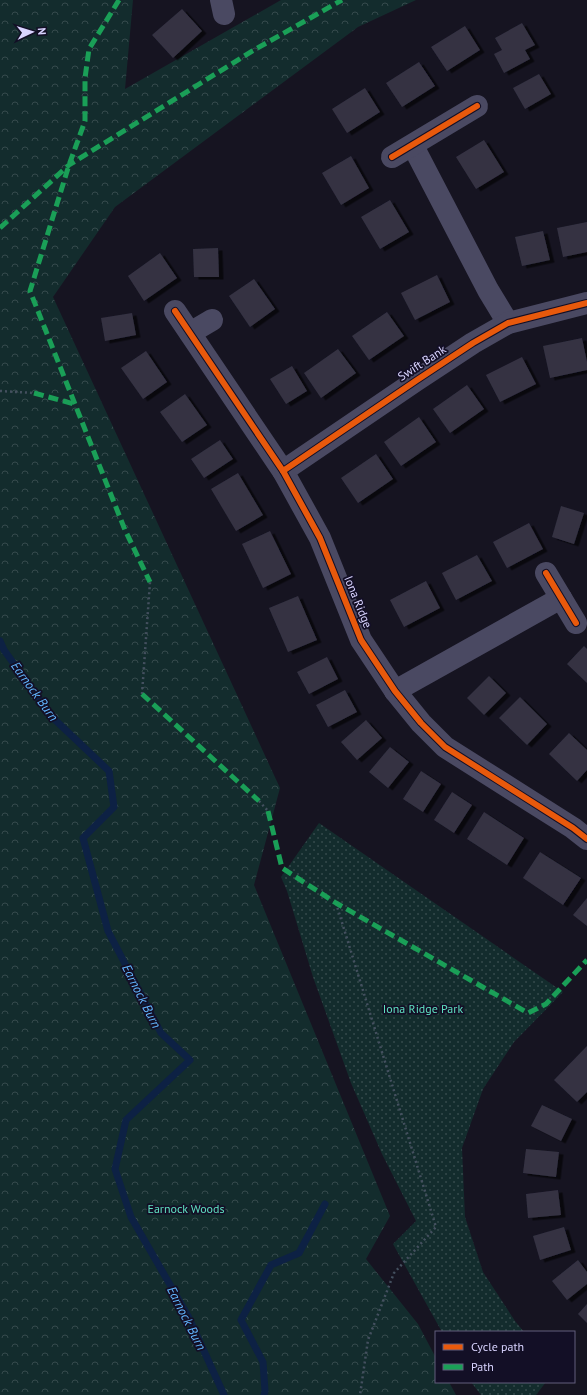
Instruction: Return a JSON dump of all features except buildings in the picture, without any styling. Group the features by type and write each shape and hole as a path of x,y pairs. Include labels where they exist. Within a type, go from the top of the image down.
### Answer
{"street":[{"path":"392,157 413,146 477,106"},
{"path":"413,146 488,290 508,323"},
{"name":"Swift Bank","path":"283,471 473,343 508,323 587,303"},
{"name":"Iona Ridge","path":"175,311 283,471 320,538 362,640 395,691 421,723 445,747 573,828 587,839"},
{"path":"190,333 212,320"},
{"path":"546,573 576,623"},
{"path":"395,691 561,598"}],"path":[{"path":"0,391 34,393"},
{"path":"142,694 150,582"},
{"path":"258,801 268,811"},
{"path":"336,903 436,1227 394,1273 368,1340 360,1395"}],"green space":[{"name":"Earnock Woods","path":"0,0 133,0 125,89 281,0 416,0 358,27 115,207 53,297 280,788 254,885 390,1216 366,1259 418,1324 435,1356 435,1383 450,1383 456,1395 0,1395"},
{"name":"Iona Ridge Park","path":"319,823 563,992 514,1042 483,1089 462,1148 465,1217 483,1272 523,1331 441,1331 393,1244 416,1221 382,1154 351,1083 313,977 287,891 281,877"},
{"path":"472,1383 545,1383 536,1395 481,1395"}],"waterway":[{"name":"Earnock Burn","path":"0,641 4,650 52,717 109,771 114,807 83,838 108,931 161,1033 190,1060 126,1120 115,1169 131,1217 188,1316 224,1395"},
{"path":"264,1395 263,1362 241,1320 271,1265 299,1253 325,1204"}],"marked path":[{"path":"119,0 89,49 85,78 85,121 69,165 30,291 125,530 150,582"},
{"path":"0,228 69,165 254,50 342,0"},
{"path":"34,393 74,404"},
{"path":"142,694 259,801"},
{"path":"268,811 282,868 336,903 528,1013 546,1004 587,960"}],"cycle path":[{"path":"392,157 477,106"},
{"path":"283,471 473,343 508,323 587,303"},
{"path":"175,311 283,471 320,538 361,640 395,691 421,723 445,747 573,828 587,839"},
{"path":"546,573 576,623"}]}
